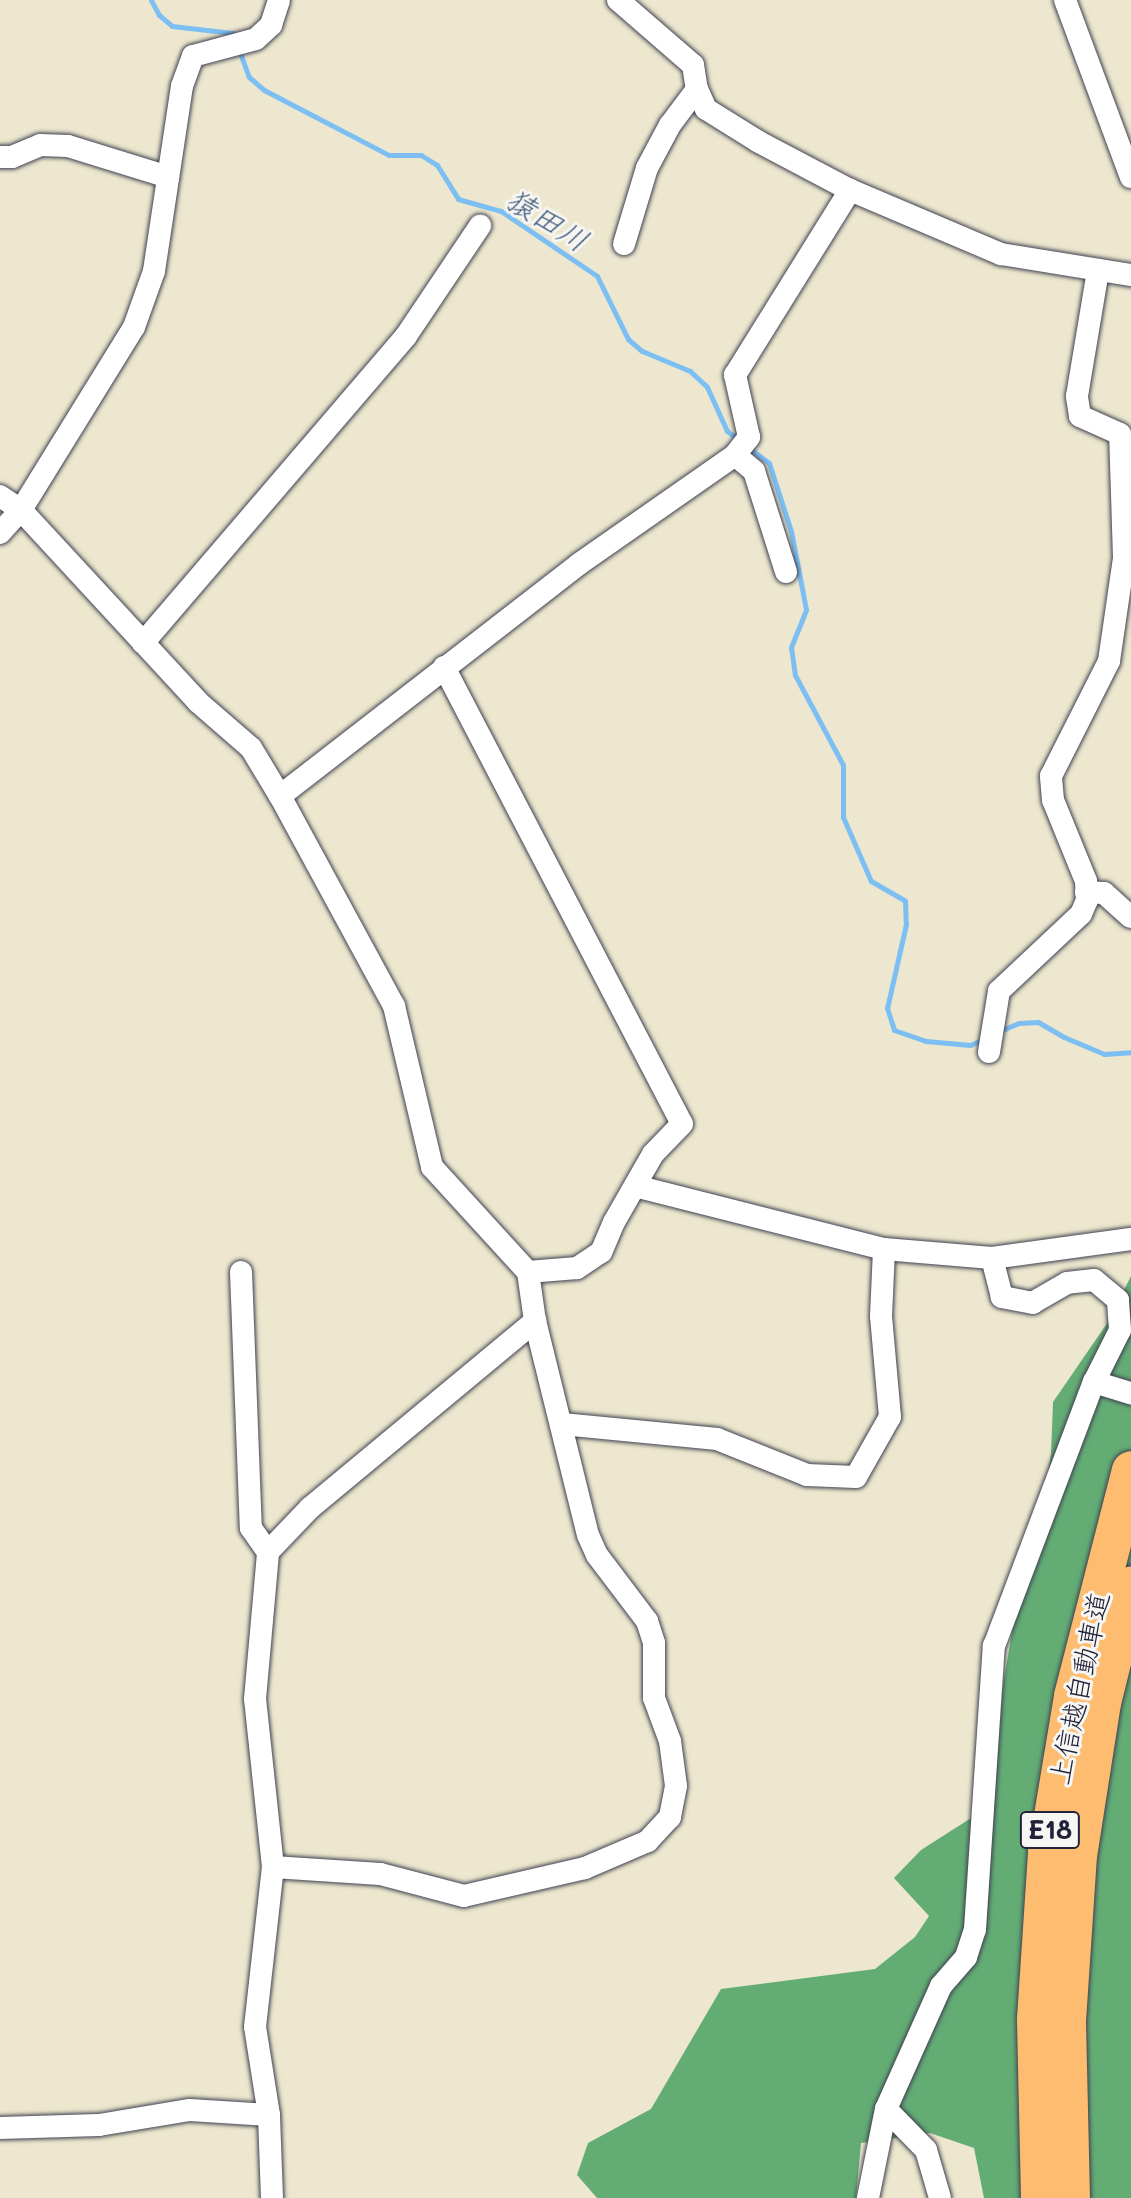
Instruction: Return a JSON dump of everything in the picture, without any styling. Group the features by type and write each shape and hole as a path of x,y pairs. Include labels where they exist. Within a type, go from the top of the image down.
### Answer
{"highway":[{"name":"上信越自動車道","path":"1040,2198 1036,2019 1047,1852 1076,1681 1131,1470"},
{"name":"上信越自動車道","path":"1071,2198 1067,2021 1078,1856 1102,1703 1131,1586"}],"street":[{"path":"0,533 21,510 134,327 154,271 182,86 193,56 256,39 271,25 279,0"},
{"path":"618,0 693,65 697,89 706,109 850,190 1001,254 1131,275"},
{"path":"1065,0 1131,177"},
{"path":"624,244 647,168 670,125 697,89"},
{"path":"1,160 40,145 68,146 168,177"},
{"path":"280,796 579,564 735,455 749,437 735,375 850,190"},
{"path":"143,643 406,336 480,226"},
{"path":"989,1052 999,991 1081,914 1086,892 1086,881 1053,800 1051,776 1109,661 1124,558 1120,434 1080,416 1077,396 1098,270"},
{"path":"735,455 754,471 786,572"},
{"path":"0,496 21,510 198,702 251,748 280,796 394,1006 432,1167 528,1272 535,1321 588,1535 597,1555 647,1621 654,1643 654,1698 670,1741 676,1786 670,1817 648,1841 585,1868 464,1896 380,1874 273,1867"},
{"path":"444,667 682,1124 653,1154 601,1252 577,1268 528,1272"},
{"path":"1086,892 1104,893 1131,917"},
{"path":"635,1186 884,1249 992,1258 1131,1239"},
{"path":"562,1424 717,1439 807,1475 856,1477 890,1417 881,1316 884,1249"},
{"path":"868,2198 886,2109 941,1986 966,1957 975,1929 994,1646 1094,1382 1120,1330 1118,1300 1094,1280 1067,1283 1033,1303 1002,1297 992,1258"},
{"path":"241,1272 251,1528 268,1552"},
{"path":"272,2198 269,2115 255,2027 273,1867 255,1699 268,1552 310,1508 535,1321"},
{"path":"1094,1382 1131,1393"},
{"path":"886,2109 926,2150 940,2198"},
{"path":"0,2128 99,2125 190,2110 269,2115"}],"green space":[{"path":"1131,1276 1131,2198 984,2198 974,2148 930,2133 861,2143 856,2198 597,2198 577,2175 588,2143 651,2109 721,1989 875,1969 915,1937 929,1916 894,1878 921,1850 993,1804 1003,1685 1013,1626 1043,1506 1051,1454 1053,1402 1108,1322"}],"waterway":[{"name":"猿田川","path":"151,0 159,15 172,26 233,33 234,37"},
{"name":"猿田川","path":"239,50 249,77 264,90 389,155 421,155 437,165 458,199 501,211 597,276 628,339 642,351 690,371 707,387 727,431 738,439"},
{"path":"749,448 769,463 791,531 806,610 791,647 795,675 843,765 843,817 871,881 905,901 906,924 887,1008 894,1030 926,1041 970,1045 984,1039"},
{"path":"1000,1031 1019,1023 1038,1022 1104,1054 1131,1052"}]}
